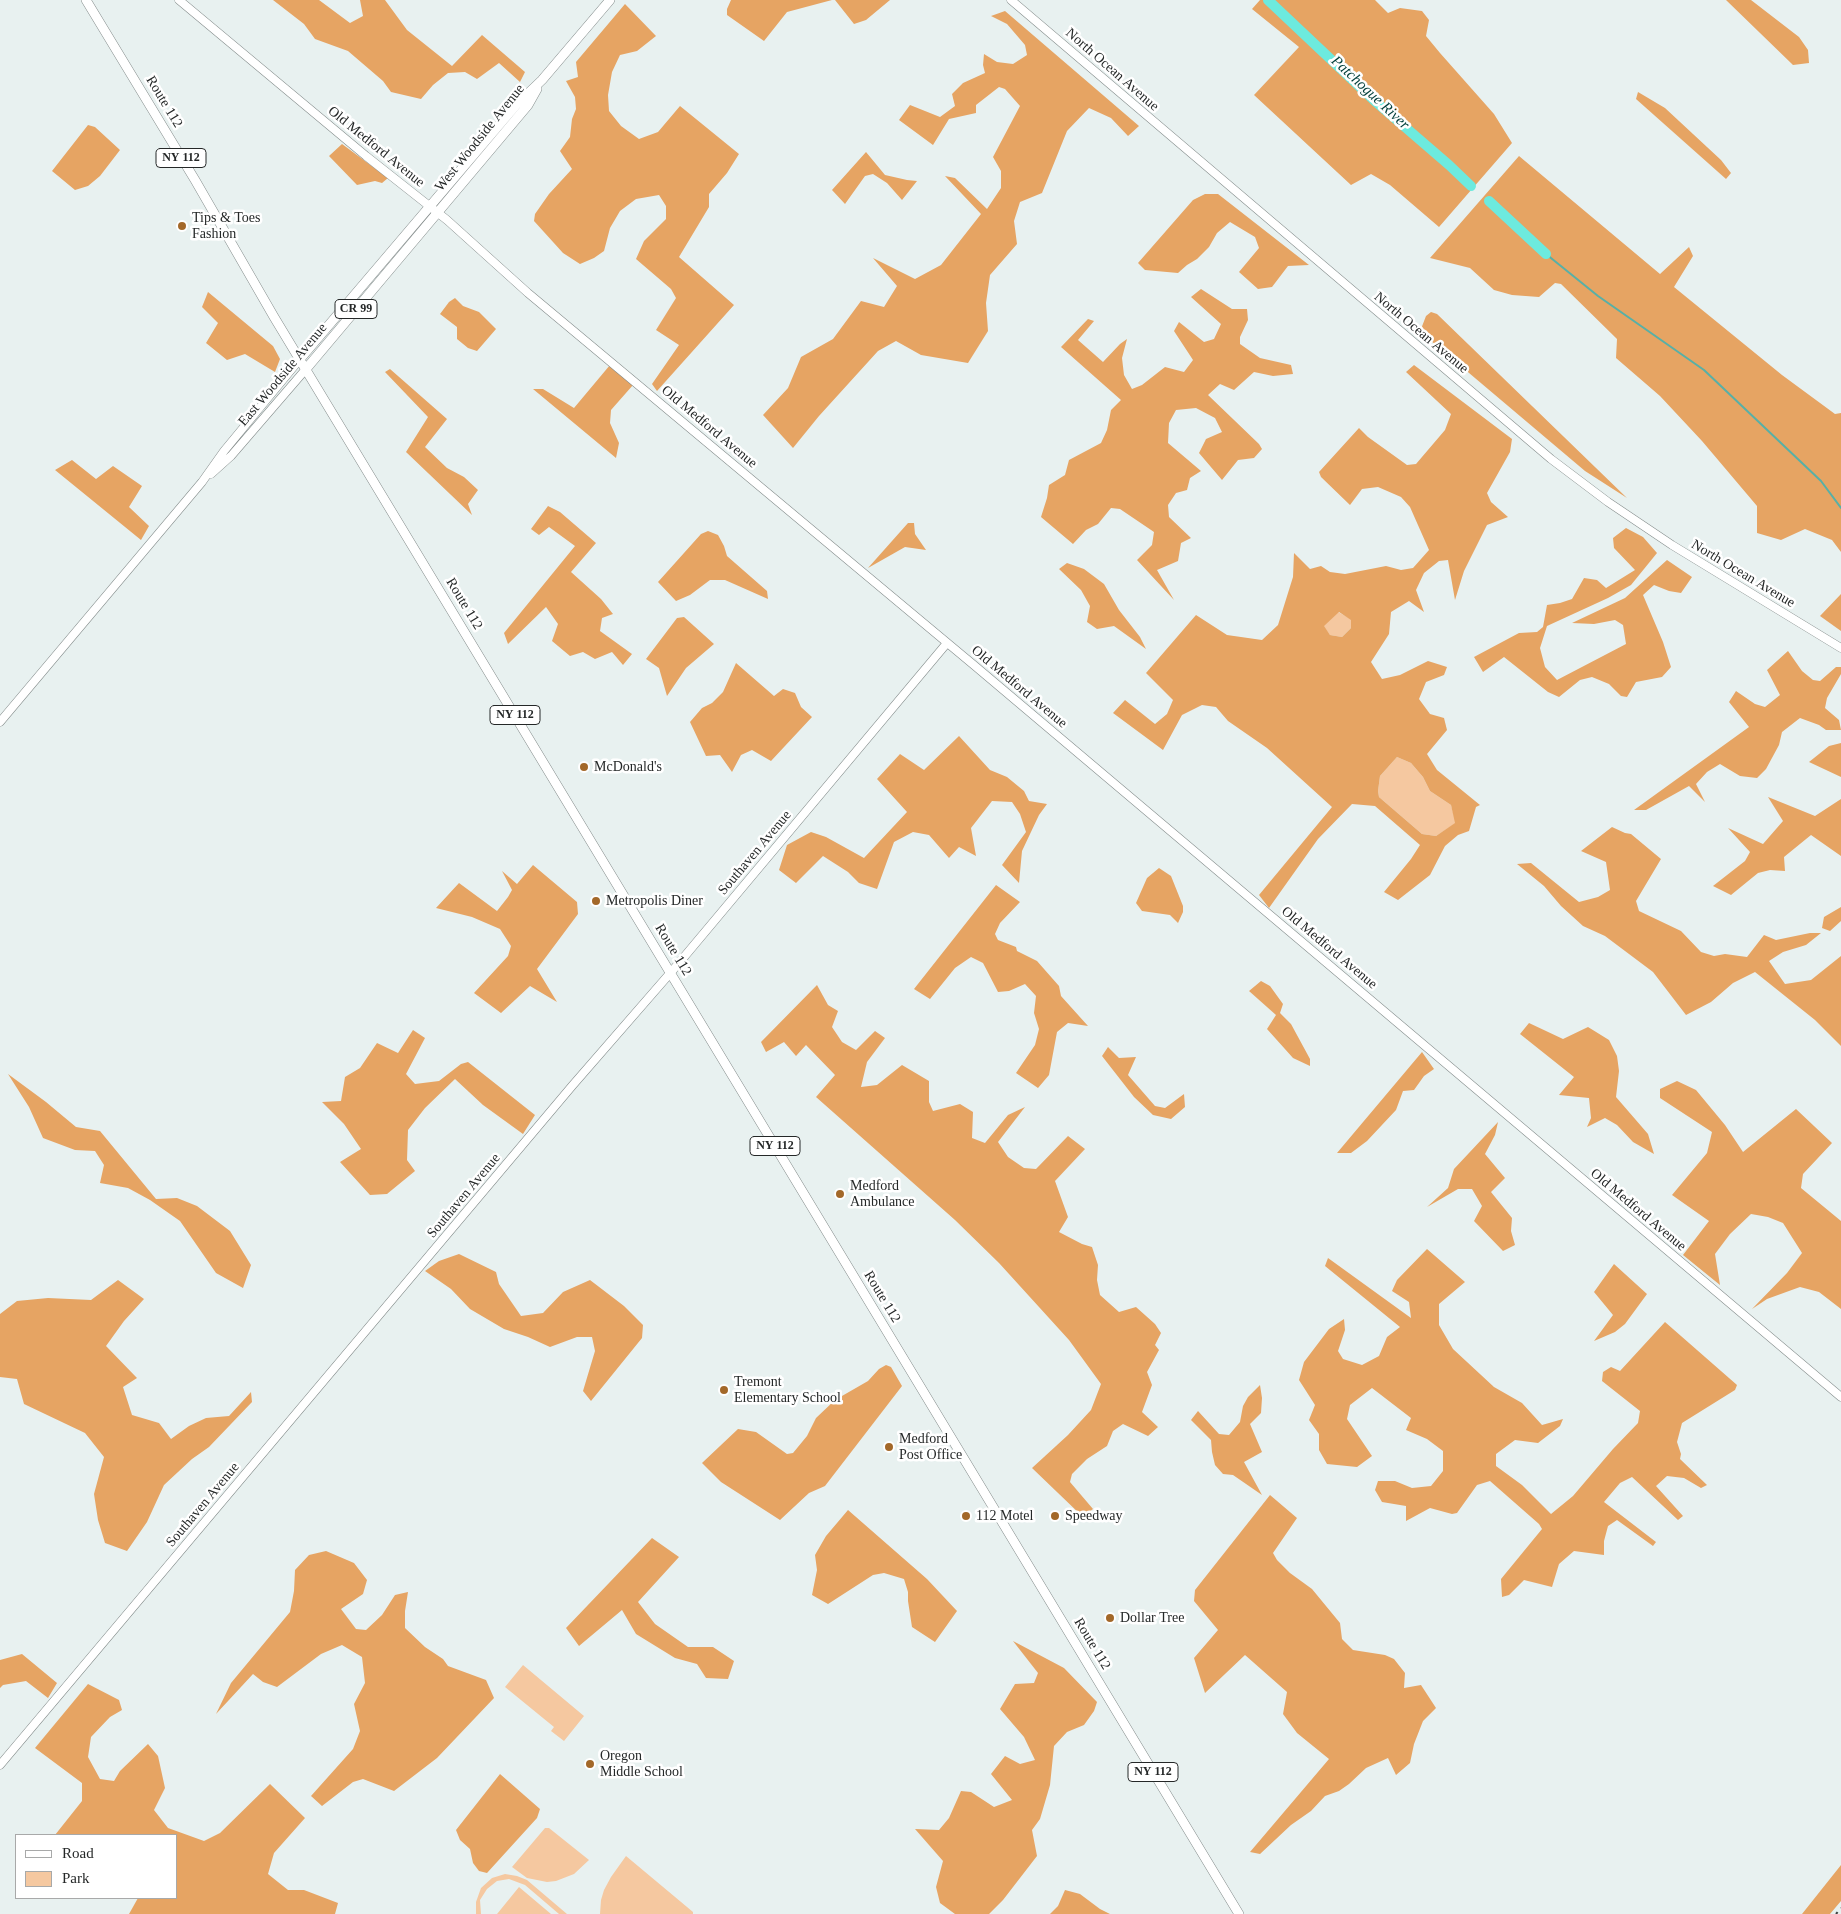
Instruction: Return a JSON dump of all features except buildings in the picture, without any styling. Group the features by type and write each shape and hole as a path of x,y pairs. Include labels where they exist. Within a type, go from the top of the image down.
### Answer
{"main road":[{"name":"Route 112","path":"86,0 300,360 1239,1914"},
{"name":"West Woodside Avenue","path":"429,206 516,105 542,80 610,0"},
{"name":"West Woodside Avenue","path":"438,212 528,105 542,80"},
{"name":"East Woodside Avenue","path":"300,360 429,206"},
{"name":"East Woodside Avenue","path":"306,369 438,212"}],"street":[{"name":"Old Medford Avenue","path":"179,0 366,156 438,212 534,298 947,643 1841,1397"},
{"name":"North Ocean Avenue","path":"1011,0 1552,459 1608,502 1672,545 1841,648"},
{"name":"East Woodside Avenue","path":"0,722 202,482 224,451 300,360"},
{"name":"East Woodside Avenue","path":"202,482 232,456 306,369"},
{"name":"Southaven Avenue","path":"0,1765 947,643"}],"green space":[{"path":"1338,612 1351,619 1351,628 1342,637 1330,635 1323,626"},
{"path":"1397,757 1411,763 1423,777 1430,791 1451,805 1456,823 1436,836 1422,834 1379,797 1380,776"},
{"path":"523,1665 584,1716 564,1741 551,1731 554,1727 505,1687"},
{"path":"545,1828 549,1828 589,1860 574,1874 556,1881 547,1882 527,1878 512,1867"},
{"path":"626,1856 693,1912 693,1914 600,1914 604,1890"},
{"path":"505,1874 527,1880 567,1914 559,1914 525,1885 509,1879 497,1881 487,1889 480,1900 481,1914 476,1914 476,1902 481,1888 492,1878"},
{"path":"519,1887 551,1914 497,1914"}],"shaded area":[{"path":"273,0 319,0 350,23 363,16 360,0 385,0 407,30 452,66 482,35 525,72 520,82 499,63 477,79 465,72 448,73 433,85 421,99 391,92 383,81 348,51 315,39 304,24"},
{"path":"731,0 832,0 787,12 764,41 727,15 727,9"},
{"path":"835,0 890,0 866,20 854,24"},
{"path":"1260,0 1375,0 1388,13 1400,8 1422,11 1429,20 1426,36 1494,114 1512,143 1439,227 1390,185 1371,174 1351,185 1254,95 1299,47 1252,9"},
{"path":"1726,0 1751,0 1799,37 1808,50 1809,63 1793,65"},
{"path":"625,4 656,36 637,51 620,55 612,72 608,95 609,111 621,126 639,139 658,132 680,106 739,154 727,173 709,194 709,207 679,257 734,305 657,391 652,384 679,345 656,330 676,298 671,289 636,259 644,241 666,219 666,206 659,195 636,199 620,211 610,228 604,251 580,264 563,253 534,221 535,214 549,194 572,169 560,151 570,137 572,119 576,109 575,97 566,81 578,77 576,62"},
{"path":"1005,11 1139,126 1128,136 1111,118 1089,108 1067,131 1042,193 1020,202 1014,221 1017,244 990,275 986,303 988,331 968,363 921,355 896,341 878,351 819,416 793,448 763,415 788,388 801,357 833,339 861,301 884,307 897,286 873,258 915,279 941,265 981,214 945,176 955,178 987,209 1001,188 1001,171 993,157 1020,106 1005,89 999,87 976,105 976,113 949,119 933,145 899,120 910,105 940,117 955,106 952,94 963,83 985,73 983,65 984,54 997,62 1013,64 1027,55 1025,45 1007,24 991,16"},
{"path":"1638,92 1665,108 1721,160 1731,173 1726,179 1636,99"},
{"path":"88,125 95,127 120,150 100,176 88,186 75,190 52,171"},
{"path":"342,144 388,178 382,183 375,181 357,185 329,156"},
{"path":"866,152 885,175 917,181 902,200 887,183 873,174 865,176 845,204 832,190"},
{"path":"1519,156 1660,274 1689,247 1693,256 1674,287 1782,375 1835,414 1841,413 1841,552 1832,540 1805,529 1781,540 1757,533 1757,506 1702,441 1660,396 1616,358 1617,339 1561,284 1555,283 1539,297 1512,295 1494,290 1470,268 1430,258"},
{"path":"1205,194 1218,194 1309,265 1288,266 1272,287 1258,289 1239,272 1259,248 1255,237 1230,222 1217,233 1209,247 1197,259 1178,273 1145,270 1138,263 1193,200"},
{"path":"1201,289 1232,309 1247,309 1248,320 1240,337 1240,344 1260,358 1291,365 1293,374 1273,376 1254,372 1234,390 1220,384 1208,395 1262,449 1254,458 1238,460 1222,480 1199,453 1206,439 1222,432 1215,418 1196,408 1176,410 1169,423 1168,443 1201,471 1190,478 1187,490 1176,493 1168,505 1169,517 1191,538 1181,543 1178,561 1157,570 1174,600 1137,560 1152,545 1154,532 1120,509 1111,508 1098,524 1086,530 1073,544 1041,517 1049,485 1065,475 1069,460 1101,443 1107,430 1111,410 1121,400 1061,347 1088,319 1094,321 1078,340 1103,362 1127,339 1122,358 1124,375 1132,389 1142,385 1165,367 1184,372 1193,360 1174,331 1179,322 1204,342 1214,339 1221,324 1191,297"},
{"path":"208,292 273,346 280,359 275,372 245,354 227,360 206,343 218,323 202,307"},
{"path":"455,298 463,306 479,312 496,329 477,351 468,348 457,339 457,327 440,314 449,302"},
{"path":"1431,312 1437,314 1627,498 1585,471 1430,340 1421,329 1426,316"},
{"path":"610,365 633,385 611,410 610,423 619,443 616,458 533,389 543,389 574,408"},
{"path":"1414,365 1512,439 1510,452 1487,493 1491,502 1508,517 1487,525 1464,571 1455,600 1448,560 1439,561 1424,573 1416,590 1424,612 1409,601 1391,612 1389,634 1371,662 1382,679 1400,675 1428,661 1447,667 1444,675 1426,682 1419,699 1430,714 1444,718 1447,730 1427,754 1437,770 1480,805 1476,807 1469,831 1458,835 1445,846 1430,875 1398,900 1384,892 1420,845 1375,806 1352,804 1318,839 1269,908 1259,895 1332,807 1267,748 1228,721 1216,707 1202,705 1182,715 1163,750 1113,713 1125,700 1155,724 1167,714 1173,700 1146,673 1196,615 1227,635 1262,640 1278,625 1293,577 1294,553 1310,569 1321,566 1330,572 1345,574 1386,566 1401,570 1413,568 1429,550 1410,507 1401,497 1378,487 1362,489 1350,505 1321,477 1319,472 1359,428 1368,437 1407,465 1416,464 1445,430 1451,414 1406,372","holes":["1339,612 1351,620 1351,628 1342,637 1330,635 1324,626","1397,757 1411,763 1423,777 1430,791 1451,805 1455,823 1436,836 1422,834 1379,797 1380,776"]},
{"path":"390,369 447,419 425,447 447,468 464,477 478,490 468,504 472,515 406,452 428,417 385,372"},
{"path":"72,460 96,479 113,466 142,486 129,507 149,526 141,540 55,470"},
{"path":"548,506 560,512 596,543 571,572 601,599 613,614 602,618 600,631 632,654 623,665 612,652 595,659 583,652 570,656 552,641 558,624 546,607 508,644 504,633 575,546 549,527 539,535 531,529"},
{"path":"908,523 914,523 915,534 926,550 905,547 868,568"},
{"path":"1626,528 1643,537 1657,553 1631,585 1608,598 1547,626 1540,648 1545,667 1557,680 1626,644 1623,625 1615,620 1594,624 1572,623 1625,598 1667,560 1692,577 1681,593 1654,585 1643,595 1663,642 1671,667 1662,677 1636,682 1627,697 1621,696 1609,684 1592,677 1580,680 1559,697 1548,692 1504,657 1483,672 1474,657 1519,633 1537,632 1543,627 1547,605 1572,599 1584,578 1597,580 1606,588 1635,570 1614,548 1613,538"},
{"path":"708,531 718,535 727,556 767,591 768,599 725,580 710,580 690,595 676,601 658,582 701,534"},
{"path":"1067,563 1084,569 1104,584 1119,610 1140,637 1146,649 1114,626 1097,629 1087,622 1090,606 1081,590 1059,569"},
{"path":"1841,594 1841,631 1820,616"},
{"path":"684,617 714,644 686,668 667,696 659,668 646,659 677,618"},
{"path":"1788,651 1802,671 1813,680 1820,681 1836,667 1841,667 1841,674 1827,698 1825,708 1839,720 1841,730 1826,730 1819,725 1800,718 1782,732 1779,745 1766,769 1757,778 1740,776 1720,764 1707,772 1696,784 1705,802 1689,786 1646,810 1634,810 1749,727 1729,702 1736,691 1755,704 1765,707 1780,695 1767,670"},
{"path":"736,663 774,696 783,689 795,693 801,707 812,717 771,761 752,750 741,755 732,772 720,755 706,756 690,722 702,708 712,703 723,692"},
{"path":"959,736 990,770 1007,777 1024,791 1029,801 1047,804 1039,815 1022,851 1019,883 1002,865 1026,832 1020,814 1012,802 992,801 971,828 976,856 959,847 949,858 929,835 913,832 894,842 877,889 859,883 848,872 823,856 796,883 779,870 787,845 811,832 826,837 864,858 907,812 877,779 900,754 924,770"},
{"path":"1841,743 1841,777 1809,762 1829,746"},
{"path":"1768,797 1815,816 1841,799 1841,856 1811,835 1784,857 1785,871 1770,870 1758,873 1731,895 1713,886 1745,861 1750,852 1728,828 1763,844 1783,821"},
{"path":"1612,827 1631,834 1661,859 1636,901 1639,911 1681,931 1701,952 1714,956 1725,954 1747,957 1764,935 1776,940 1810,933 1821,933 1806,945 1783,952 1769,961 1785,984 1811,980 1841,956 1841,1046 1815,1020 1755,972 1733,983 1711,1002 1686,1015 1653,972 1605,936 1583,926 1561,906 1544,886 1517,864 1531,863 1579,902 1598,897 1610,890 1606,862 1581,851"},
{"path":"533,865 577,902 578,914 537,969 557,1002 530,986 501,1013 474,993 508,956 511,946 500,929 472,917 436,908 459,883 497,911 512,890 502,871 517,884"},
{"path":"1159,868 1171,876 1183,906 1183,912 1178,923 1170,915 1142,911 1136,903 1147,878"},
{"path":"996,885 1020,902 1000,923 995,934 998,940 1016,947 1017,951 1037,961 1059,986 1061,996 1088,1026 1068,1023 1057,1032 1049,1075 1038,1088 1016,1073 1035,1045 1039,1029 1034,1013 1036,996 1025,984 1009,991 998,992 983,963 971,957 955,968 930,999 914,989"},
{"path":"1841,907 1841,921 1830,931 1822,928 1824,917"},
{"path":"1261,981 1270,986 1283,1004 1280,1013 1291,1024 1310,1059 1310,1066 1293,1058 1267,1029 1276,1015 1249,991"},
{"path":"817,985 828,1005 838,1011 832,1027 842,1042 856,1050 875,1031 885,1038 867,1062 861,1087 877,1085 902,1065 929,1081 929,1102 933,1111 960,1104 973,1112 972,1138 985,1143 1008,1115 1025,1107 998,1142 1008,1157 1024,1168 1036,1169 1068,1136 1085,1149 1055,1181 1068,1217 1059,1232 1092,1247 1098,1265 1097,1280 1100,1295 1119,1312 1136,1307 1155,1324 1161,1333 1155,1345 1159,1350 1147,1372 1152,1385 1142,1412 1158,1427 1148,1436 1123,1424 1113,1431 1107,1446 1087,1459 1072,1474 1070,1482 1093,1509 1083,1517 1032,1468 1068,1435 1091,1410 1101,1384 1069,1340 999,1263 955,1220 816,1097 835,1075 806,1045 796,1056 784,1042 766,1052 761,1042"},
{"path":"1529,1023 1563,1039 1588,1027 1609,1040 1617,1056 1619,1071 1616,1097 1648,1134 1654,1154 1633,1142 1617,1125 1605,1118 1587,1127 1591,1118 1589,1098 1559,1095 1574,1077 1520,1034"},
{"path":"413,1030 425,1038 406,1074 415,1084 439,1081 461,1064 468,1062 535,1115 523,1134 483,1105 455,1079 425,1108 408,1130 407,1160 415,1171 387,1194 370,1195 340,1162 361,1149 344,1124 322,1102 341,1101 345,1077 360,1068 377,1043 398,1053"},
{"path":"1108,1047 1119,1058 1136,1057 1128,1075 1155,1106 1165,1108 1184,1094 1185,1107 1171,1119 1153,1115 1134,1097 1102,1056"},
{"path":"1422,1052 1434,1069 1424,1076 1414,1090 1403,1091 1396,1110 1367,1141 1351,1153 1337,1153"},
{"path":"8,1074 76,1127 100,1131 156,1199 177,1198 197,1206 230,1231 251,1265 243,1288 216,1273 180,1221 150,1200 128,1188 100,1183 104,1165 95,1151 75,1150 43,1138 29,1107"},
{"path":"1677,1081 1696,1090 1725,1125 1743,1152 1796,1109 1832,1143 1803,1174 1801,1188 1841,1221 1841,1309 1819,1292 1800,1287 1767,1299 1752,1309 1787,1273 1802,1253 1783,1223 1768,1217 1751,1214 1730,1234 1715,1254 1720,1285 1683,1255 1709,1221 1672,1195 1707,1153 1712,1132 1660,1098 1660,1089"},
{"path":"1498,1122 1495,1135 1485,1154 1505,1178 1491,1192 1512,1218 1511,1231 1515,1245 1503,1251 1474,1221 1482,1206 1472,1189 1458,1189 1427,1207 1448,1188 1454,1169"},
{"path":"1427,1249 1465,1282 1439,1304 1439,1325 1453,1349 1494,1387 1522,1403 1542,1425 1563,1419 1560,1426 1538,1443 1515,1440 1496,1454 1496,1466 1522,1485 1551,1514 1573,1496 1638,1423 1640,1411 1602,1381 1603,1372 1611,1367 1620,1371 1665,1322 1737,1385 1735,1390 1682,1423 1677,1442 1681,1454 1680,1459 1707,1485 1701,1488 1684,1478 1667,1476 1656,1486 1683,1516 1678,1520 1632,1477 1620,1483 1604,1502 1656,1542 1653,1546 1617,1520 1608,1526 1604,1541 1604,1555 1574,1551 1559,1564 1552,1587 1524,1580 1509,1595 1502,1597 1501,1579 1542,1529 1539,1524 1490,1481 1477,1485 1457,1513 1452,1514 1430,1508 1406,1521 1406,1506 1382,1502 1375,1490 1378,1481 1395,1481 1412,1488 1431,1486 1443,1471 1443,1451 1427,1439 1406,1430 1411,1418 1372,1388 1350,1405 1347,1419 1372,1456 1357,1467 1327,1464 1319,1450 1319,1434 1309,1420 1315,1405 1299,1380 1304,1362 1329,1329 1344,1319 1345,1330 1338,1351 1343,1359 1362,1365 1379,1356 1387,1337 1400,1327 1325,1266 1328,1258 1411,1318 1409,1302 1392,1291 1397,1280"},
{"path":"459,1254 496,1272 499,1284 521,1316 543,1313 563,1292 590,1280 624,1306 643,1325 642,1338 591,1401 583,1391 595,1351 592,1337 577,1337 550,1347 504,1329 470,1309 451,1289 425,1271 439,1261"},
{"path":"1614,1264 1647,1294 1625,1324 1615,1332 1594,1341 1613,1315 1594,1292"},
{"path":"118,1280 144,1299 124,1321 106,1346 137,1378 123,1387 132,1415 159,1423 171,1439 189,1426 206,1418 229,1416 251,1392 252,1402 209,1447 192,1459 164,1485 147,1522 127,1551 105,1543 98,1520 94,1494 104,1457 85,1433 24,1404 17,1379 0,1377 0,1314 17,1301 48,1298 91,1300"},
{"path":"886,1365 891,1367 902,1386 825,1486 809,1493 780,1520 721,1482 702,1463 738,1429 756,1432 787,1454 793,1453 807,1436 816,1418 835,1400 868,1381 879,1369"},
{"path":"1260,1385 1262,1398 1261,1413 1250,1424 1262,1452 1244,1462 1262,1495 1233,1475 1223,1474 1215,1465 1211,1440 1191,1420 1198,1411 1219,1434 1229,1435 1240,1422 1243,1406 1248,1397"},
{"path":"1270,1495 1297,1518 1273,1553 1277,1560 1290,1573 1312,1589 1340,1623 1342,1639 1353,1650 1385,1655 1394,1659 1405,1673 1404,1688 1421,1685 1436,1708 1423,1721 1414,1744 1410,1763 1396,1775 1388,1758 1366,1768 1339,1791 1325,1796 1311,1811 1291,1825 1260,1854 1250,1852 1329,1759 1297,1733 1283,1714 1287,1692 1245,1655 1205,1693 1194,1658 1218,1630 1194,1601 1195,1590"},
{"path":"848,1510 927,1579 957,1611 935,1642 912,1627 908,1592 904,1579 884,1573 873,1575 828,1604 812,1595 817,1570 815,1555 826,1536"},
{"path":"652,1538 679,1557 638,1602 655,1624 688,1647 713,1647 734,1661 728,1679 706,1678 697,1664 675,1658 636,1634 622,1610 579,1646 566,1628"},
{"path":"326,1551 354,1563 367,1580 363,1594 341,1609 356,1629 366,1630 382,1615 395,1595 408,1592 405,1628 425,1647 443,1659 448,1666 486,1680 494,1698 437,1758 394,1791 363,1779 353,1782 322,1806 311,1796 353,1749 360,1731 354,1704 365,1683 362,1657 342,1645 321,1654 277,1687 263,1682 253,1674 216,1714 231,1683 290,1612 295,1570 309,1555"},
{"path":"1013,1641 1064,1668 1097,1702 1094,1711 1084,1725 1067,1732 1054,1746 1050,1785 1040,1819 1032,1830 1037,1856 1003,1900 989,1914 955,1914 940,1903 936,1887 943,1861 915,1829 939,1830 949,1818 961,1791 971,1792 994,1807 1012,1800 991,1774 1005,1756 1020,1764 1035,1760 1024,1737 1000,1709 1015,1684 1034,1683 1038,1673"},
{"path":"22,1654 57,1683 48,1698 26,1681 3,1685 0,1688 0,1660"},
{"path":"88,1684 119,1700 122,1710 110,1717 91,1737 88,1757 100,1779 114,1781 120,1771 148,1744 158,1756 165,1788 154,1810 168,1828 204,1841 220,1833 270,1784 305,1818 274,1853 268,1874 288,1890 304,1890 338,1903 335,1914 129,1914 137,1899 178,1899 178,1834 56,1834 82,1801 82,1783 35,1748"},
{"path":"500,1774 540,1809 537,1818 487,1873 479,1871 473,1863 470,1849 460,1840 456,1830"},
{"path":"1841,1865 1841,1901 1830,1914 1802,1914"},
{"path":"1065,1890 1080,1894 1110,1914 1050,1914 1058,1906"}],"waterway":[{"name":"Patchogue River","path":"1268,0 1376,102 1471,186"},
{"name":"Patchogue River","path":"1489,201 1546,254"},
{"path":"1546,254 1598,296 1704,370 1821,481 1841,508"}],"railway":[{"path":"1836,1914 1841,1908"}],"place":[{"name":"Tips & Toes Fashion","path":"182,226"},
{"name":"McDonald's","path":"584,767"},
{"name":"Metropolis Diner","path":"596,901"},
{"name":"Medford Ambulance","path":"840,1194"},
{"name":"Tremont Elementary School","path":"724,1390"},
{"name":"Medford Post Office","path":"889,1447"},
{"name":"112 Motel","path":"966,1516"},
{"name":"Speedway","path":"1055,1516"},
{"name":"Dollar Tree","path":"1110,1618"},
{"name":"Oregon Middle School","path":"590,1764"}]}
